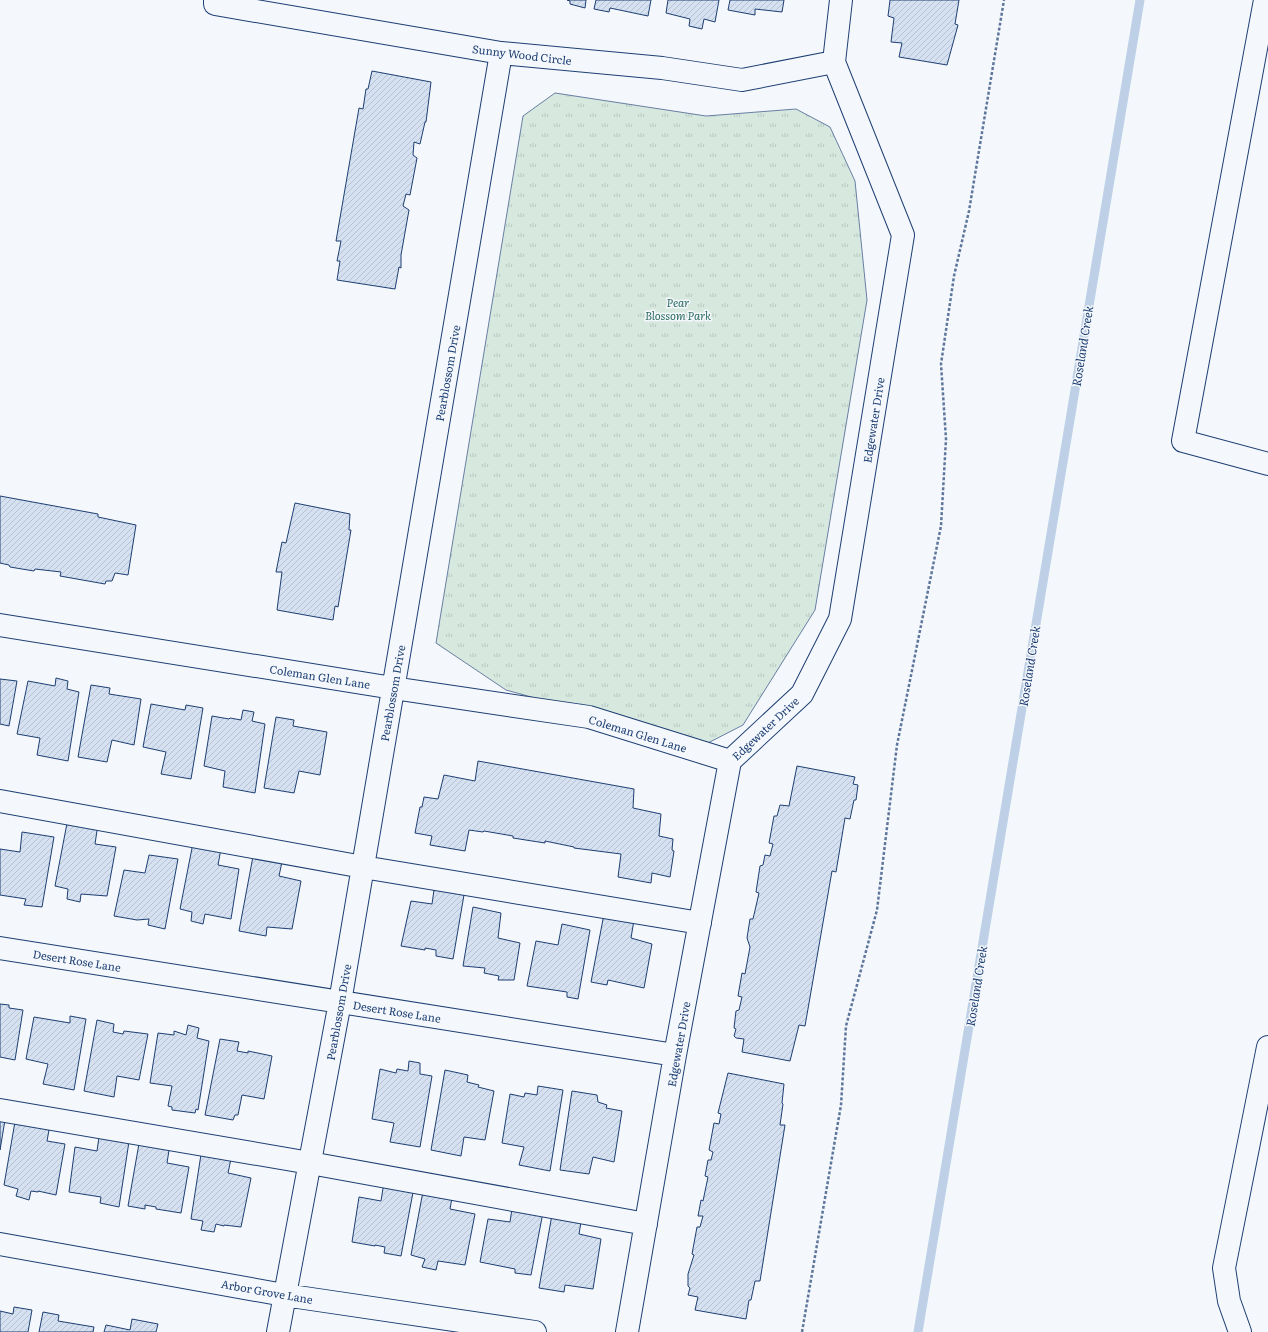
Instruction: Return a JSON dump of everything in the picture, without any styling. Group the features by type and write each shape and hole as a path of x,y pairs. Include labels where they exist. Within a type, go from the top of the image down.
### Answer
{"street":[{"name":"Sunny Wood Circle","path":"215,0 215,4 501,53 662,68 742,80 834,62"},
{"name":"Edgewater Drive","path":"628,1332 675,1055 730,761 802,694 840,619 903,235 834,62 841,0"},
{"path":"1265,0 1183,441 1268,464"},
{"name":"Pearblossom Drive","path":"278,1332 340,1002 501,53"},
{"name":"Coleman Glen Lane","path":"0,625 393,688 589,717 730,761"},
{"path":"0,801 363,867 700,923"},
{"name":"Desert Rose Lane","path":"0,948 675,1055"},
{"path":"1240,1332 1229,1301 1224,1268 1268,1047"},
{"path":"0,1110 310,1163 646,1224"},
{"name":"Arbor Grove Lane","path":"0,1244 284,1295 535,1332"}],"path":[{"path":"802,1332 841,1105 846,1026 877,910 897,745 940,526 946,439 941,364 954,276 968,211 1004,0"}],"green space":[{"name":"Pear Blossom Park","path":"555,93 706,116 796,109 830,127 855,181 867,300 815,610 743,725 704,745 506,690 436,643 523,116"}],"building":[{"path":"567,0 586,0 585,8 570,4 570,1"},
{"path":"596,0 651,0 648,16 610,8 609,12 594,9"},
{"path":"668,0 719,0 715,22 704,19 702,29 689,26 690,19 666,13"},
{"path":"730,0 784,0 782,12 755,9 755,15 728,10"},
{"path":"890,0 959,0 955,24 958,25 947,65 899,57 902,43 891,42 894,18 888,16"},
{"path":"372,71 431,82 426,122 420,144 414,142 413,155 417,158 410,195 406,194 403,206 409,210 401,255 401,268 399,267 395,289 337,280 340,261 337,261 341,241 336,241 359,108 363,109 366,89 368,89"},
{"path":"0,496 98,514 98,517 136,525 128,575 115,573 112,581 106,581 105,584 60,576 61,572 35,569 34,571 10,567 9,565 0,563"},
{"path":"295,503 350,514 349,530 351,530 338,607 335,606 333,620 277,610 282,572 276,572 282,542 286,543"},
{"path":"56,678 68,681 67,689 79,692 68,761 37,755 40,738 17,734 28,681 55,686"},
{"path":"0,679 17,681 9,726 0,724"},
{"path":"91,685 110,688 109,694 141,699 134,745 112,740 107,762 78,757"},
{"path":"151,704 185,710 186,705 203,708 191,779 161,774 166,752 143,747"},
{"path":"243,710 254,712 252,721 265,724 255,793 223,787 225,771 204,766 212,716 241,720"},
{"path":"276,717 294,720 293,726 327,732 320,775 299,771 294,793 264,788"},
{"path":"478,761 634,789 633,808 661,814 659,836 673,839 672,850 674,851 670,877 652,873 651,883 618,877 621,854 574,848 545,841 545,843 513,838 513,836 484,831 469,830 465,851 430,845 432,836 415,833 420,807 422,807 424,797 438,799 444,775 475,781"},
{"path":"797,766 855,777 853,784 858,785 856,800 854,800 850,819 845,818 836,872 832,871 805,1026 799,1025 790,1061 742,1052 744,1039 736,1038 734,1036 736,1029 734,1028 736,1011 739,1010 742,997 738,996 742,973 745,974 750,947 747,938 750,919 753,919 759,893 756,892 760,866 763,865 765,855 770,856 773,844 769,843 774,816 777,816 780,805 789,806"},
{"path":"68,818 98,824 95,844 116,847 107,896 81,894 80,902 67,899 68,889 55,886"},
{"path":"22,832 54,837 42,907 24,905 26,899 0,895 0,849 20,852"},
{"path":"194,838 222,843 218,865 239,869 231,919 205,914 203,924 191,921 192,912 180,909"},
{"path":"254,851 283,857 279,876 301,881 292,929 267,927 266,936 239,931"},
{"path":"149,855 178,859 165,929 148,925 149,919 137,920 114,916 124,870 145,873"},
{"path":"435,883 465,889 453,959 436,956 436,950 425,948 425,950 401,946 411,901 432,904"},
{"path":"473,907 501,913 498,938 520,943 514,980 498,980 499,976 484,973 485,968 463,966"},
{"path":"604,914 634,920 631,938 652,944 644,988 608,980 607,985 591,982"},
{"path":"562,924 590,930 578,999 567,997 567,992 527,986 536,941 558,945"},
{"path":"0,1004 9,1005 9,1008 23,1010 15,1060 0,1057"},
{"path":"70,1016 86,1019 74,1090 43,1084 48,1064 26,1059 34,1017 70,1023"},
{"path":"97,1020 114,1024 113,1032 123,1034 124,1031 148,1034 139,1080 117,1076 114,1097 84,1091"},
{"path":"188,1025 199,1028 197,1038 209,1041 198,1110 196,1109 195,1113 172,1110 172,1107 168,1106 172,1086 150,1083 158,1033 174,1035 174,1031 186,1035"},
{"path":"220,1039 239,1042 237,1051 248,1053 248,1051 272,1056 264,1099 242,1095 238,1115 235,1115 233,1120 205,1115"},
{"path":"409,1061 420,1063 420,1074 432,1076 420,1147 390,1142 394,1123 372,1119 380,1069 396,1073 397,1069 408,1071"},
{"path":"445,1070 468,1075 467,1082 479,1085 478,1087 494,1091 485,1140 464,1137 461,1156 431,1150"},
{"path":"728,1073 784,1084 780,1125 785,1125 760,1281 755,1281 751,1300 749,1300 746,1319 695,1310 698,1297 688,1295 690,1288 688,1286 688,1274 694,1255 692,1254 697,1227 700,1227 703,1216 698,1216 708,1177 705,1176 708,1160 711,1160 713,1152 709,1150 714,1123 719,1124 721,1114 718,1113"},
{"path":"538,1086 563,1090 550,1171 519,1165 524,1147 502,1143 510,1094 524,1097 525,1093 537,1095"},
{"path":"572,1091 597,1095 598,1102 607,1105 606,1108 622,1111 614,1162 593,1157 589,1174 560,1170"},
{"path":"0,1113 6,1114 0,1150"},
{"path":"16,1116 46,1122 45,1129 49,1130 47,1141 65,1144 56,1195 31,1191 29,1200 16,1196 18,1189 4,1185"},
{"path":"100,1130 130,1135 119,1207 100,1203 101,1197 69,1192 75,1147 97,1151"},
{"path":"140,1138 170,1144 167,1163 189,1167 181,1213 156,1209 156,1207 145,1205 145,1209 128,1206"},
{"path":"202,1148 232,1154 228,1173 251,1178 241,1227 216,1224 214,1232 201,1230 203,1221 191,1219"},
{"path":"384,1182 414,1187 401,1256 384,1253 385,1247 352,1242 359,1197 381,1201"},
{"path":"424,1186 453,1192 450,1209 475,1214 465,1265 438,1261 436,1270 422,1267 425,1259 411,1255"},
{"path":"513,1202 544,1207 531,1275 515,1273 515,1269 480,1262 488,1219 510,1222"},
{"path":"553,1209 582,1216 579,1234 601,1239 593,1289 565,1285 564,1292 539,1288"},
{"path":"14,1307 32,1310 28,1332 0,1332 0,1311 13,1314"},
{"path":"43,1312 59,1315 58,1321 94,1327 93,1332 39,1332"},
{"path":"132,1319 158,1324 156,1332 104,1332 106,1325 130,1330"}],"waterway":[{"name":"Roseland Creek","path":"918,1332 1140,0"}]}
